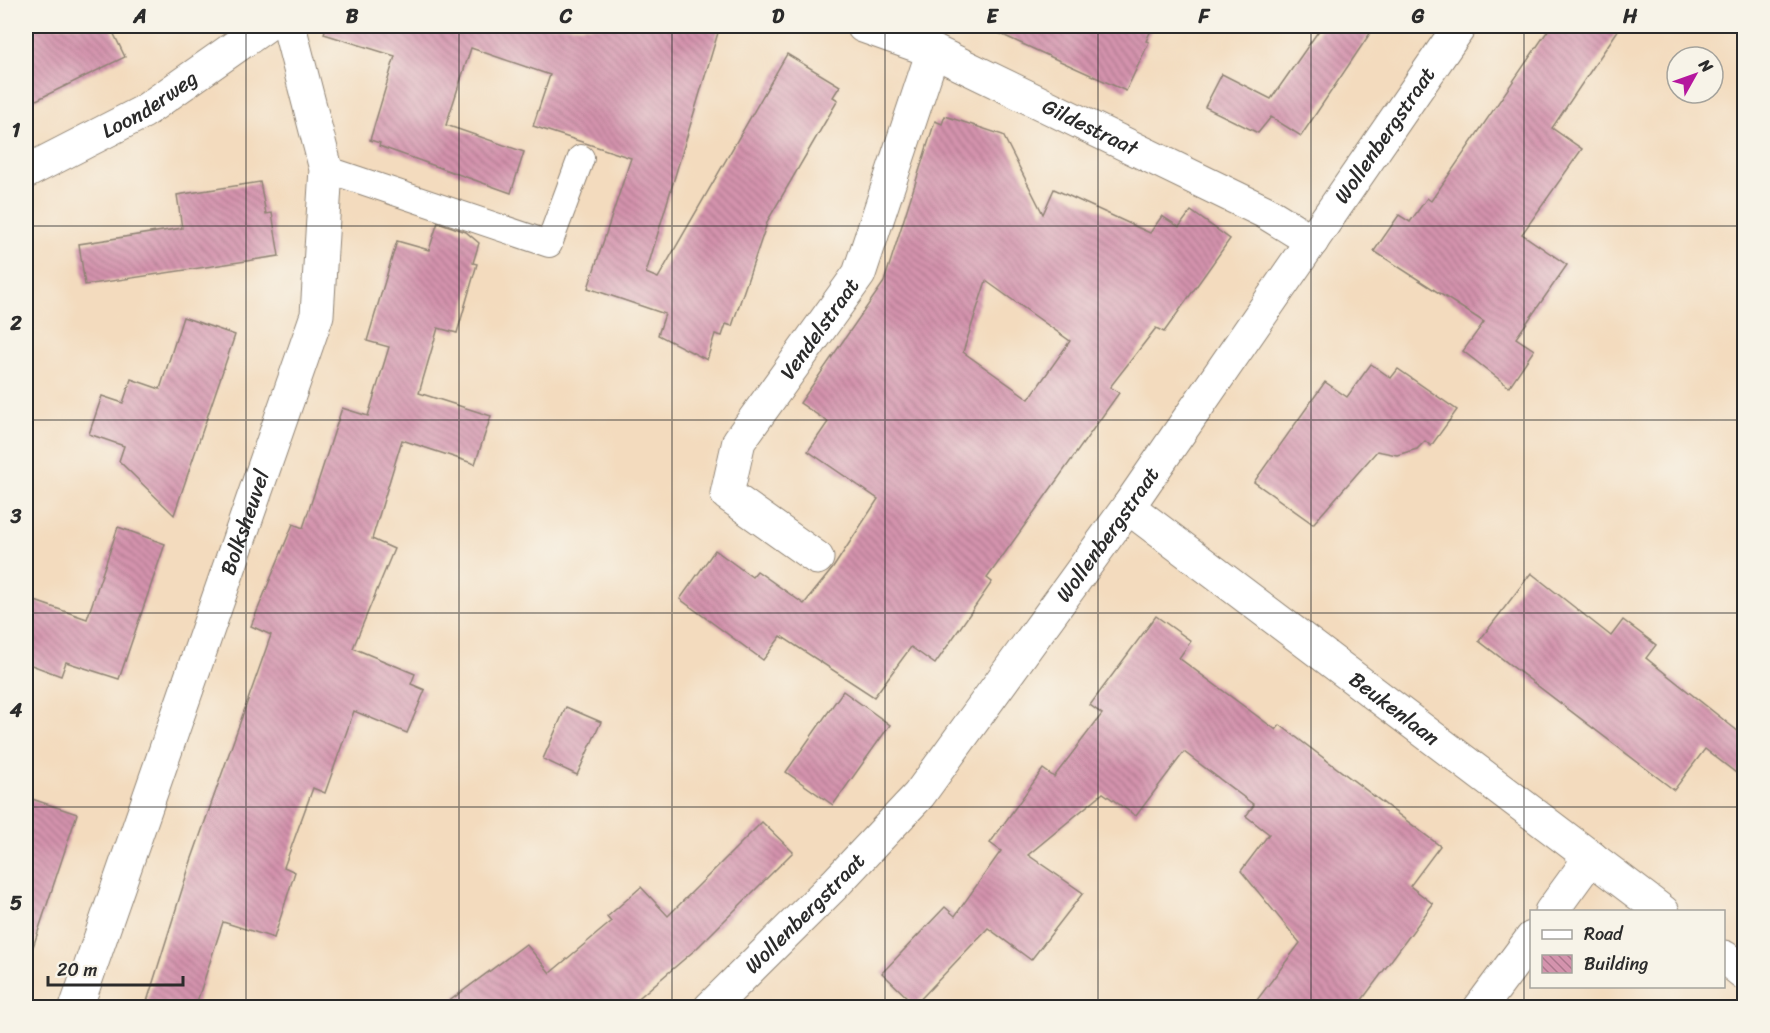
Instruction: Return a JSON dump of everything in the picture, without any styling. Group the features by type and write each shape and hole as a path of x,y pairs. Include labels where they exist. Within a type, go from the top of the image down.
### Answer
{"street":[{"name":"Loonderweg","path":"26,172 143,112 265,26"},
{"name":"Bolksheuvel","path":"75,1008 317,315 326,169 289,26"},
{"name":"Gildestraat","path":"863,26 933,51 1265,212 1312,241"},
{"name":"Wollenbergstraat","path":"710,1008 835,884 919,795 1128,507 1460,26"},
{"name":"Vendelstraat","path":"817,558 727,494 734,462 739,441 859,274 933,51"},
{"name":"Beukenlaan","path":"1128,507 1660,910"},
{"path":"1552,910 1592,857"},
{"path":"1480,1008 1530,941"},
{"path":"1725,958 1744,973"}],"lane":[{"path":"326,169 549,244 581,158"}],"building":[{"path":"26,26 110,26 125,57 26,105"},
{"path":"326,26 720,26 646,273 658,278 787,54 840,86 833,97 838,100 768,220 732,326 726,324 722,336 715,334 707,360 658,335 665,314 588,288 631,158 533,126 550,75 471,48 446,125 524,152 511,193 379,146 380,143 370,140 395,56 324,34"},
{"path":"983,26 1153,26 1146,41 1149,42 1126,91"},
{"path":"1322,26 1375,26 1301,136 1271,117 1258,133 1205,107 1222,74 1271,99"},
{"path":"1551,26 1621,26 1552,128 1582,149 1522,234 1567,265 1516,338 1534,350 1509,387 1463,351 1484,322 1374,251 1399,215 1410,222 1427,198 1431,201"},
{"path":"945,116 1003,135 1043,214 1054,189 1150,233 1162,216 1179,227 1191,211 1230,239 1164,332 1156,328 1110,387 1119,393 987,578 992,582 935,664 911,647 874,697 781,636 763,660 680,599 715,550 752,577 757,571 804,604 833,568 878,499 808,451 828,422 800,403 884,282 935,121 942,124","holes":["986,281 1070,341 1029,399 963,352"]},
{"path":"260,182 266,214 272,213 279,256 85,285 79,244 182,228 177,195"},
{"path":"438,222 466,232 479,243 473,263 477,264 457,333 438,328 419,393 491,416 475,464 402,440 372,539 394,549 353,648 415,674 411,684 425,690 407,733 354,711 325,793 313,788 284,867 295,872 274,938 223,922 195,1008 145,1008 191,861 271,635 251,626 293,524 303,528 342,408 368,416 389,347 367,341 397,241 429,250"},
{"path":"183,317 235,335 174,515 119,461 124,446 89,434 102,396 123,403 131,379 160,389"},
{"path":"1371,364 1391,378 1398,369 1457,410 1431,446 1425,441 1417,449 1397,455 1377,451 1313,524 1254,482 1325,382 1347,397"},
{"path":"118,527 165,544 119,679 66,662 61,676 26,663 26,629 35,601 87,619"},
{"path":"1531,573 1611,636 1623,620 1656,645 1646,658 1744,736 1744,779 1705,749 1674,790 1479,641"},
{"path":"1156,616 1191,641 1179,658 1276,730 1280,725 1440,846 1410,886 1433,904 1356,1008 1251,1008 1300,943 1241,871 1269,834 1246,816 1254,805 1184,752 1136,816 1103,793 1028,855 1083,893 1031,960 988,928 915,1005 882,973 945,907 955,916 1001,851 990,843 1043,769 1054,777 1102,714 1090,705"},
{"path":"843,691 890,725 833,805 786,772"},
{"path":"566,707 601,722 577,775 543,759"},
{"path":"26,797 77,814 33,947 26,946"},
{"path":"762,822 793,852 696,949 627,1008 440,1008 526,944 550,973 611,922 607,917 641,887 668,916"}]}
